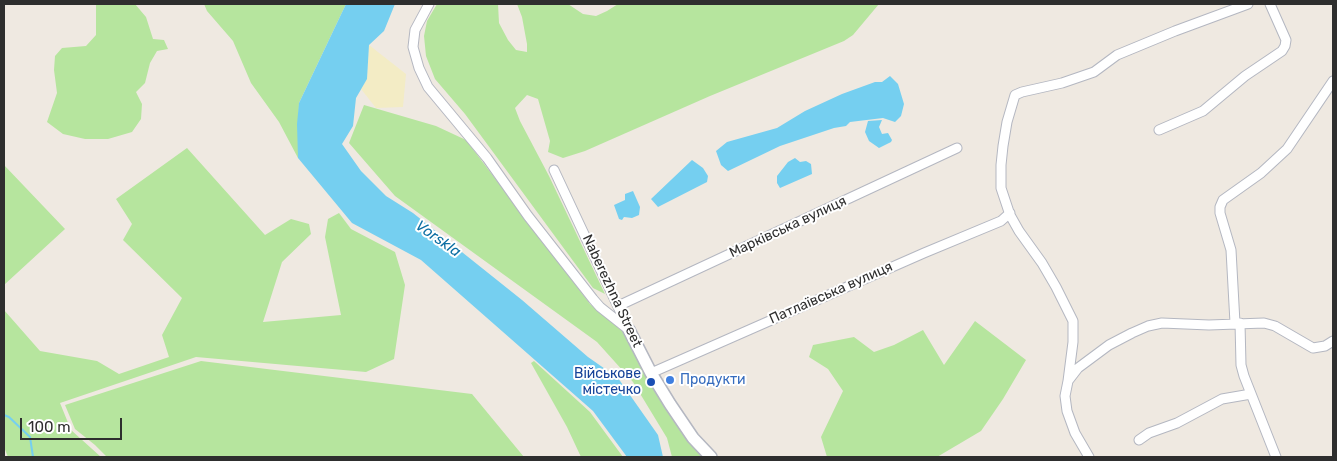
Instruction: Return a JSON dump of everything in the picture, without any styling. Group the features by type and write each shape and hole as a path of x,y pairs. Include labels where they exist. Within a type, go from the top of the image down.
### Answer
{"street":[{"path":"429,4 415,30 413,47 419,68 428,87 487,158 528,216 593,299 629,330"},
{"path":"1089,457 1075,433 1067,411 1065,396 1074,342 1073,321 1056,287 1025,241 1010,213 1001,188 1001,165 1007,122 1015,95 1062,83 1094,72 1117,55 1175,30 1248,4"},
{"path":"1159,130 1203,111 1245,76 1282,51 1286,46 1286,40 1270,4"},
{"path":"1276,457 1251,394 1242,365 1231,250 1220,207 1223,200 1261,173 1287,149 1333,81"},
{"name":"Марківська вулиця","path":"618,306 957,148"},
{"name":"Naberezhna Street","path":"554,170 651,373 693,438 711,457"},
{"name":"Патлаївська вулиця","path":"651,373 1001,221 1010,213"},
{"path":"1068,381 1078,368 1109,345 1148,326 1173,322 1209,325 1264,323 1275,326 1313,348 1325,346 1333,341"},
{"path":"1139,440 1149,433 1177,423 1222,399 1251,394"}],"green space":[{"path":"96,4 135,4 146,17 153,39 164,40 168,49 157,51 150,63 145,83 136,92 142,104 141,119 132,132 108,139 85,139 63,134 47,122 57,93 54,70 55,56 62,48 86,46 96,35"},
{"path":"204,4 346,4 299,103 298,158 279,122 251,83 233,41 207,11"},
{"path":"437,4 498,4 499,23 508,40 516,50 527,52 522,17 517,4 568,4 583,14 596,16 618,4 879,4 853,35 844,41 710,96 585,151 563,158 548,152 550,141 538,99 527,95 515,108 520,121 549,176 605,294 593,288 465,114 435,79 426,56 424,36 427,21"},
{"path":"364,105 436,126 466,140 590,304 628,336 706,457 672,457 667,438 633,382 597,342 395,196 349,143"},
{"path":"187,148 265,235 291,219 309,224 311,234 282,262 263,322 341,315 325,237 328,219 339,213 351,229 395,252 405,285 394,359 366,372 196,357 60,403 71,430 101,457 8,457 4,447 4,310 40,351 97,361 119,374 169,357 162,335 182,298 123,240 132,224 116,199"},
{"path":"4,165 65,229 4,285"},
{"path":"975,321 1026,360 981,431 937,457 827,457 821,437 843,391 828,369 809,357 813,345 854,337 874,352 894,345 923,330 944,365"},
{"path":"201,361 472,394 524,457 107,457 75,429 65,405"},
{"path":"534,361 590,412 623,457 581,457 567,427 531,363"}],"sand":[{"path":"369,45 406,74 403,107 376,108 361,89 367,79"}],"water":[{"name":"Vorskla","path":"346,4 395,4 384,31 369,45 367,79 356,98 353,126 342,144 361,171 386,196 413,213 522,300 588,357 618,378 658,435 663,457 627,457 593,411 421,260 352,223 298,158 297,124 299,103"},
{"path":"890,76 898,84 904,104 901,116 895,122 883,118 850,122 846,126 834,128 780,146 728,171 721,165 716,151 727,142 777,128 805,111 842,94 875,82 882,82"},
{"path":"882,120 879,127 882,134 888,133 892,140 879,148 869,141 865,132 868,121"},
{"path":"795,158 800,162 806,161 811,164 812,174 780,188 777,183 777,176 788,162"},
{"path":"692,160 703,168 708,176 707,182 658,207 651,199"},
{"path":"633,191 640,207 639,215 632,218 624,217 622,220 619,219 614,205 625,200 625,194"}],"waterway":[{"path":"4,415 9,417 30,437 33,457"}],"place":[{"name":"Продукти","path":"670,380"},
{"name":"Військове містечко","path":"651,382"}]}
